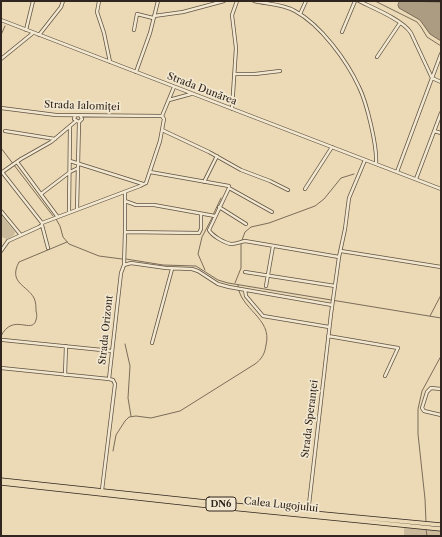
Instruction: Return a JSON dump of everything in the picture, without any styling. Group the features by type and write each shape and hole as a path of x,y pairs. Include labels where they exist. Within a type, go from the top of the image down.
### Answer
{"main road":[{"name":"Calea Lugojului","path":"1,480 308,513 441,525"},
{"name":"Calea Lugojului","path":"1,483 441,529"}],"street":[{"path":"26,30 33,1"},
{"path":"39,35 61,7 63,1"},
{"path":"99,1 96,12 104,33 110,62"},
{"path":"136,72 150,33 158,1"},
{"path":"134,30 137,14 154,17 183,12 224,1"},
{"path":"232,109 236,48 232,10 237,1"},
{"path":"254,1 290,9 300,14 330,42 356,81 364,98 373,132 376,151 376,164"},
{"path":"300,14 306,1"},
{"path":"342,32 355,1"},
{"path":"359,1 406,26 411,33 432,78 441,82"},
{"name":"Strada Dunărea","path":"1,20 441,189"},
{"path":"377,57 400,23"},
{"path":"1,59 34,33"},
{"path":"397,172 441,54"},
{"path":"235,74 255,74 280,71"},
{"path":"1,251 8,240 57,216 144,184 150,172 162,130 164,119 162,116 174,87"},
{"path":"169,100 191,94"},
{"name":"Strada Ialomiței","path":"1,108 47,114 162,116"},
{"path":"416,179 441,113"},
{"path":"75,115 74,119 77,121 78,163 77,209"},
{"path":"48,248 42,224 1,173 55,139 70,125 82,119 80,115"},
{"path":"69,212 70,125"},
{"path":"162,130 242,170 288,190"},
{"path":"5,131 55,139"},
{"path":"434,131 441,134"},
{"path":"304,189 332,147"},
{"path":"204,182 216,156"},
{"name":"Strada Speranței","path":"308,513 329,327 339,257 349,198 365,160"},
{"path":"70,161 144,184"},
{"path":"15,163 57,216"},
{"path":"41,194 70,172 78,168"},
{"path":"150,172 228,186 229,188 272,212"},
{"path":"229,188 209,229 211,234 230,243 245,241 339,257"},
{"name":"Strada Orizont","path":"102,490 115,384 113,380 109,379 121,273 124,265 124,192"},
{"path":"125,201 215,216"},
{"path":"220,207 246,224"},
{"path":"1,211 20,234"},
{"path":"125,232 199,234 201,229 201,214"},
{"path":"266,286 273,246"},
{"path":"341,251 441,267"},
{"path":"124,265 131,263 172,269 187,268 198,271 218,284 332,305"},
{"path":"152,344 172,269"},
{"path":"245,272 335,286"},
{"path":"245,290 246,296 263,316 329,327"},
{"path":"328,336 398,348 385,376"},
{"path":"3,340 112,351"},
{"path":"65,375 66,346"},
{"path":"1,368 109,379"},
{"path":"441,389 430,388 427,392 422,408 426,412 441,415"}],"shaded area":[{"path":"400,1 441,2 441,41 430,34 420,20 399,8 398,5"},
{"path":"1,215 15,232 14,235 6,240 5,238 1,237"},
{"path":"425,522 441,524 441,536 404,536 404,523"}],"waterway":[{"path":"375,1 417,22 427,37 441,46"},
{"path":"1,35 5,26"},
{"path":"1,148 53,216"},
{"path":"242,240 245,232 251,227 269,223 315,206 324,199 341,178 354,174"},
{"path":"213,215 221,198"},
{"path":"205,270 198,254 202,237 212,218"},
{"path":"56,219 63,237 69,244 99,256 122,259"},
{"path":"1,336 11,325 34,324 37,316 34,298 17,279 16,269 19,262 67,242"},
{"path":"235,283 241,268 241,244"},
{"path":"126,259 163,265 196,266 218,280 228,283 441,318"},
{"path":"113,451 116,435 129,417 136,416 151,418 180,411 255,364 261,358 266,345 267,336 265,328 244,301 238,285"},
{"path":"430,316 441,295"},
{"path":"125,344 130,366 128,398 131,416"},
{"path":"426,522 418,434 418,409 422,391 441,356"},
{"path":"426,529 427,536"}]}
